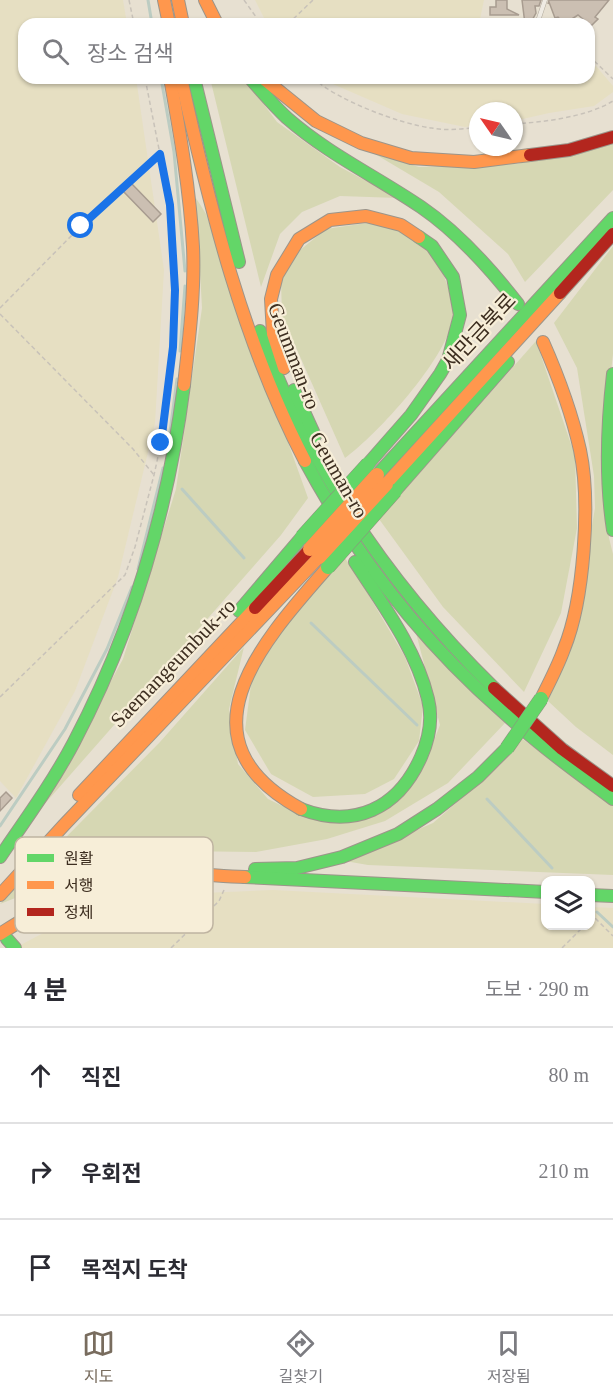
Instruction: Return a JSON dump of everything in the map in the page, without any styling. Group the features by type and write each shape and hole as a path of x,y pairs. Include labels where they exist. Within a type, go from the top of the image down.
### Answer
{"highway":[{"path":"163,0 164,18"},
{"path":"163,0 168,18"},
{"path":"178,0 182,18"},
{"path":"205,0 214,18"},
{"path":"212,0 220,18"},
{"path":"0,857 51,784 90,712 113,663 132,616 173,465 182,415 191,310 193,248 185,170 171,84"},
{"name":"Geuman-ro","path":"182,84 195,142 238,297 257,357 298,450 369,567 438,649 494,705 555,758 613,799"},
{"name":"Geumman-ro","path":"195,84 242,273 264,344 301,430 325,474 376,553 417,607 502,696 613,786"},
{"path":"255,84 290,121 345,162 422,208 462,240 496,274 518,304"},
{"path":"270,84 316,121 361,143 411,158 474,162 570,150 613,137"},
{"path":"277,404 318,501 404,643 429,699 430,726 426,747 405,786 381,807 357,815 332,816 303,811 279,797 259,780 245,759 238,736 237,708 242,687 314,552 368,464 415,410 436,381 448,359 460,321 457,286 449,267 437,251 423,237 407,227 386,219 366,216 325,222 306,234 291,248 280,266 272,289 270,311 272,332 281,362 318,442 376,553"},
{"name":"새만금북로","path":"386,483 613,218"},
{"name":"새만금북로","path":"386,483 613,234"},
{"path":"213,871 297,868 342,857 398,834 437,809 478,777 507,748 541,699 565,648 581,582 585,499 580,451 555,370 543,342"},
{"path":"613,374 608,409 607,470 613,530"},
{"path":"314,552 386,483"},
{"name":"Saemangeumbuk-ro","path":"40,837 144,723 386,483"},
{"name":"Saemangeumbuk-ro","path":"53,837 314,552"},
{"name":"Saemangeumbuk-ro","path":"0,881 15,865"},
{"path":"213,875 541,892"},
{"name":"Saemangeumbuk-ro","path":"0,895 15,879"},
{"path":"595,895 613,896"}],"lane":[{"path":"539,18 545,0"}],"path":[{"path":"129,0 133,18"},
{"path":"244,0 257,18"},
{"path":"294,18 313,0"},
{"path":"595,62 613,80"},
{"path":"0,697 125,575 135,547 154,475 161,443 173,347 175,290 170,205 146,84"},
{"path":"322,84 346,99 395,119 432,129 469,128"},
{"path":"523,124 591,112 613,101"},
{"path":"0,308 81,226 160,154"},
{"path":"0,314 133,449 154,475"},
{"path":"213,907 219,901 226,883"},
{"path":"595,917 613,936"},
{"path":"562,948 580,930"},
{"path":"171,948 186,933"}],"shaded area":[{"path":"0,0 123,0 126,18 18,18 18,84 137,84 164,270 155,423 118,577 75,691 16,798 0,781"},
{"path":"255,0 484,0 480,18 264,18"},
{"path":"596,66 613,86 613,92 594,106 523,119 523,102 469,102 469,126 465,127 402,114 333,84 595,84"},
{"path":"273,890 541,904 541,930 595,930 595,907 613,908 613,948 15,948 43,933 213,933 213,893"}],"green space":[{"path":"211,84 248,84 277,122 340,167 398,198 340,196 302,212 280,234 261,287"},
{"path":"613,133 613,190 525,282 508,254 439,192 375,154 419,167 518,164"},
{"path":"196,198 206,214 308,498 281,535 42,807 123,659 176,489 202,308"},
{"path":"367,223 407,234 431,254 446,280 453,316 448,335 425,374 375,432 345,458 282,316 281,281 299,251 326,229"},
{"path":"613,246 613,354 602,453 609,538 613,554 613,755 576,727 548,701 571,648 595,508 594,476 577,368 554,323"},
{"path":"536,341 575,456 577,528 561,613 524,692 443,607 379,519"},
{"path":"345,558 405,657 423,706 419,741 394,779 365,794 313,797 271,774 245,730 252,677 291,618"},
{"path":"416,633 505,723 448,783 385,821 327,839 256,852 213,851 213,837 66,837 160,742 244,647 229,709 238,764 268,799 305,817 373,816 425,763 440,725"},
{"path":"521,738 613,804 613,875 368,865 345,861 433,823 500,765"},
{"path":"15,889 15,898 0,904"}],"building":[{"path":"496,0 507,0 507,9 519,15 490,15 490,7 496,7"},
{"path":"522,0 541,0 539,6 535,6 536,13 533,18 524,18"},
{"path":"549,0 609,0 595,17 598,19 595,22 595,18 582,18 578,15 573,18 555,18 549,2 548,4"},
{"path":"131,183 161,214 153,222 123,191"},
{"path":"6,792 12,798 0,811 0,798"}],"waterway":[{"path":"148,0 151,18"},
{"path":"162,84 174,152 185,271"},
{"path":"180,351 185,286"},
{"path":"170,432 177,379"},
{"path":"138,569 163,468"},
{"path":"182,489 244,558"},
{"path":"0,826 65,729 107,649 132,587"},
{"path":"311,623 417,725"},
{"path":"487,799 552,868"},
{"path":"597,912 613,927"}],"traffic: fast":[{"path":"195,84 239,262"},
{"path":"255,84 277,109 303,131 435,217 485,264 518,304"},
{"path":"377,475 613,218"},
{"path":"368,464 411,415 440,374 448,360 460,315 453,277 432,246 419,237"},
{"path":"260,331 295,416 315,454 359,526 383,561 436,627 494,688"},
{"path":"395,491 508,362"},
{"path":"613,374 608,452 613,530"},
{"path":"0,857 66,757 114,657 131,613 158,523 177,432 184,385"},
{"path":"294,390 315,436"},
{"path":"305,461 368,563 392,595 444,655 515,723 613,799"},
{"path":"302,537 368,464"},
{"path":"328,567 395,491"},
{"path":"239,611 302,537"},
{"path":"301,809 320,815 339,817 356,815 387,802 411,775 421,757 428,736 429,706 423,681 398,628 355,562"},
{"path":"507,748 541,699"},
{"path":"255,869 297,868 342,857 398,834 437,809 478,777 507,748"},
{"path":"245,877 541,892"},
{"path":"595,895 613,896"},
{"path":"7,939 15,948"}],"traffic: slow":[{"path":"164,0 168,18"},
{"path":"178,0 182,18"},
{"path":"205,0 214,18"},
{"path":"171,84 187,183 193,247 190,334 184,385"},
{"path":"182,84 217,225 246,322 283,416 305,461"},
{"path":"270,84 316,121 361,143 411,158 474,162 530,155"},
{"path":"284,368 273,334 271,299 277,275 299,239 330,220 366,216 401,225 419,237"},
{"path":"386,484 560,293"},
{"path":"541,699 559,662 571,629 581,578 585,523 585,496 580,450 564,395 543,342"},
{"path":"310,549 377,475"},
{"path":"319,557 386,484"},
{"path":"53,837 319,557"},
{"path":"301,809 263,782 242,752 236,721 242,690 257,658 278,626 328,567"},
{"path":"79,795 255,608"},
{"path":"213,875 245,877"},
{"path":"0,895 15,879"},
{"path":"0,934 15,925"}],"traffic: jam":[{"path":"530,155 569,150 613,137"},
{"path":"560,293 613,234"},
{"path":"255,608 310,549"},
{"path":"494,688 562,749 613,786"}],"route":[{"path":"81,226 160,154 170,205 175,290 173,347 161,443"}]}
